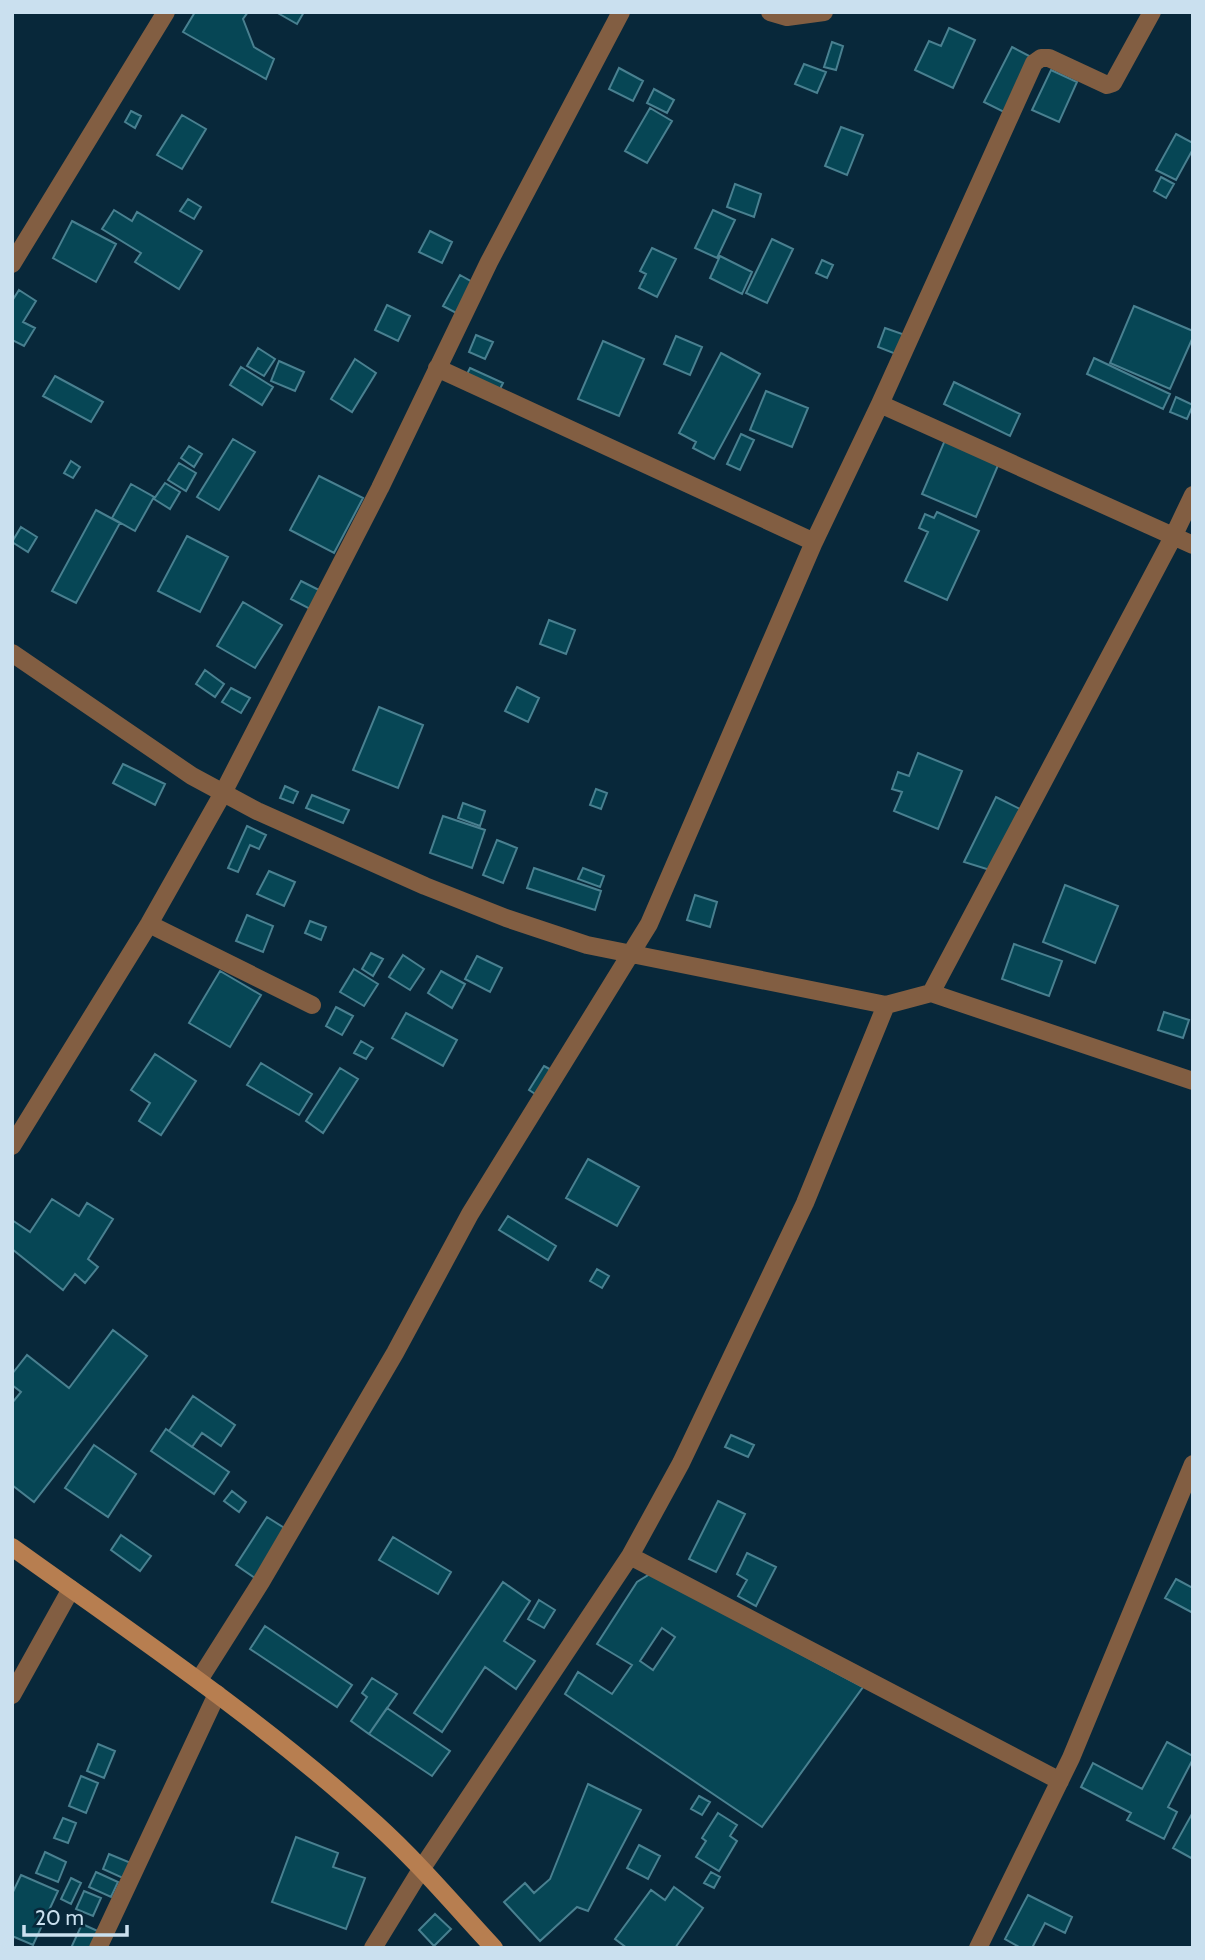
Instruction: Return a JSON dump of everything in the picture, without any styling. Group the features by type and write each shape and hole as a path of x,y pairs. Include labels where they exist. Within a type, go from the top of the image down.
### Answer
{"street":[{"path":"12,264 166,12"},
{"path":"12,1146 149,924 223,793 380,488 489,262 621,12"},
{"path":"770,12 788,17 824,12"},
{"path":"199,1680 261,1582 395,1353 470,1214 607,989 632,953 660,899 814,542 880,404 1034,63 1041,58 1049,58 1107,85 1113,83 1152,12"},
{"path":"437,368 814,542"},
{"path":"880,404 1193,545"},
{"path":"931,993 1193,495"},
{"path":"12,653 182,769 223,793 337,847 506,918 587,945 886,1005 931,993 1193,1081"},
{"path":"149,924 312,1005"},
{"path":"373,1948 422,1868 630,1556 707,1412 793,1227 886,1005"},
{"path":"978,1948 1059,1781 1193,1464"},
{"path":"12,1547 199,1680 322,1778 422,1868 494,1948"},
{"path":"630,1556 1059,1781"},
{"path":"12,1695 71,1589"},
{"path":"98,1948 217,1694"}],"building":[{"path":"195,12 248,12 243,19 254,47 274,59 266,79 183,32"},
{"path":"276,12 304,12 297,24"},
{"path":"949,28 975,40 953,88 915,70 929,41 941,46"},
{"path":"832,42 843,46 836,70 824,67"},
{"path":"1012,47 1033,58 1004,112 984,102"},
{"path":"804,64 826,72 817,93 795,84"},
{"path":"619,68 643,81 633,101 609,89"},
{"path":"1051,70 1077,82 1059,122 1032,110"},
{"path":"654,89 674,100 667,113 647,103"},
{"path":"650,108 672,121 647,163 625,151"},
{"path":"131,111 141,116 135,128 125,122"},
{"path":"182,115 206,129 182,169 157,155"},
{"path":"841,127 863,135 847,175 825,166"},
{"path":"1176,134 1193,143 1193,149 1176,180 1156,170"},
{"path":"1161,177 1174,184 1166,198 1154,191"},
{"path":"735,184 761,194 754,217 727,207"},
{"path":"188,199 201,207 194,219 180,211"},
{"path":"114,210 132,221 137,212 202,251 179,289 135,262 141,253 102,229"},
{"path":"713,210 735,220 717,258 695,248"},
{"path":"72,221 116,244 96,282 53,258"},
{"path":"430,231 452,242 442,263 419,252"},
{"path":"772,239 793,249 767,303 746,293"},
{"path":"652,248 676,259 657,297 639,288 646,274 640,271"},
{"path":"720,256 752,272 742,294 710,278"},
{"path":"822,260 833,265 827,278 816,273"},
{"path":"460,275 474,283 458,314 443,306"},
{"path":"19,290 36,301 23,322 35,328 24,346 12,340 12,301"},
{"path":"387,305 410,316 398,341 375,330"},
{"path":"1134,306 1193,331 1193,337 1170,389 1110,363"},
{"path":"885,328 908,336 901,356 878,347"},
{"path":"476,335 493,342 485,359 469,352"},
{"path":"676,336 702,347 690,375 664,364"},
{"path":"603,341 644,359 619,416 578,399"},
{"path":"258,348 275,359 264,376 247,366"},
{"path":"721,353 760,374 714,459 693,448 696,442 679,433"},
{"path":"1094,358 1170,394 1163,409 1087,374"},
{"path":"355,359 376,373 352,412 331,399"},
{"path":"279,361 304,372 295,391 271,381"},
{"path":"241,367 273,387 262,405 230,385"},
{"path":"470,368 503,383 497,395 464,380"},
{"path":"55,376 103,402 91,422 43,396"},
{"path":"954,382 1020,414 1010,436 944,404"},
{"path":"766,391 808,408 792,447 750,430"},
{"path":"1176,397 1193,405 1187,419 1170,412"},
{"path":"741,434 754,440 740,470 727,464"},
{"path":"233,439 255,452 219,510 197,497"},
{"path":"945,440 999,463 976,517 922,494"},
{"path":"189,446 202,454 194,467 181,458"},
{"path":"71,461 80,467 73,478 64,473"},
{"path":"179,463 196,473 186,491 168,480"},
{"path":"319,476 363,498 334,553 290,530"},
{"path":"165,483 180,492 170,509 154,499"},
{"path":"131,484 154,497 135,531 112,518"},
{"path":"96,510 120,523 76,603 52,591"},
{"path":"937,512 979,531 947,600 905,581 928,532 919,528 925,514 934,518"},
{"path":"21,527 37,537 28,552 12,542"},
{"path":"187,536 228,557 200,612 158,591"},
{"path":"301,581 319,590 310,609 291,599"},
{"path":"243,602 282,625 255,668 217,646"},
{"path":"549,620 575,630 566,654 540,644"},
{"path":"205,670 224,684 215,697 196,684"},
{"path":"517,687 539,698 528,722 505,711"},
{"path":"231,688 250,698 241,713 222,702"},
{"path":"379,707 423,725 398,788 353,770"},
{"path":"918,753 962,771 938,829 894,811 902,792 892,789 898,772 909,776"},
{"path":"123,764 165,784 155,805 113,783"},
{"path":"285,786 298,792 293,803 280,798"},
{"path":"596,789 607,793 601,809 590,805"},
{"path":"312,795 349,810 343,823 306,808"},
{"path":"996,797 1020,809 990,870 964,862"},
{"path":"463,803 485,811 480,826 458,818"},
{"path":"443,816 485,830 472,868 430,853"},
{"path":"247,826 266,835 259,849 250,845 238,872 228,868"},
{"path":"497,840 517,848 503,883 483,875"},
{"path":"534,868 601,891 595,910 527,888"},
{"path":"583,868 604,876 600,887 578,879"},
{"path":"269,871 295,882 284,906 257,894"},
{"path":"1065,885 1118,906 1095,963 1043,942"},
{"path":"695,895 717,902 710,927 687,920"},
{"path":"247,915 273,926 263,952 236,941"},
{"path":"310,921 326,927 321,940 305,933"},
{"path":"1014,944 1062,961 1049,996 1002,979"},
{"path":"371,953 383,959 373,976 362,969"},
{"path":"403,955 424,969 410,990 389,977"},
{"path":"477,956 502,968 490,992 465,979"},
{"path":"354,969 378,984 364,1006 340,992"},
{"path":"220,971 261,995 230,1047 189,1023"},
{"path":"441,971 465,984 452,1008 428,993"},
{"path":"336,1007 353,1016 342,1035 326,1026"},
{"path":"1164,1012 1189,1020 1183,1038 1158,1030"},
{"path":"406,1013 457,1040 443,1066 392,1038"},
{"path":"361,1041 373,1048 366,1059 354,1053"},
{"path":"155,1054 196,1081 161,1135 139,1121 150,1103 131,1090"},
{"path":"261,1063 312,1094 299,1115 247,1085"},
{"path":"544,1066 555,1072 540,1097 529,1090"},
{"path":"340,1068 358,1079 323,1133 306,1121"},
{"path":"588,1159 639,1187 617,1226 566,1198"},
{"path":"52,1199 79,1216 87,1203 113,1219 88,1259 98,1267 85,1283 75,1274 63,1290 12,1249 12,1220 30,1232"},
{"path":"508,1216 556,1246 548,1260 499,1230"},
{"path":"597,1269 609,1276 602,1288 590,1281"},
{"path":"113,1330 147,1356 34,1502 12,1485 12,1403 21,1392 12,1385 12,1374 27,1355 69,1388"},
{"path":"193,1396 235,1425 221,1446 202,1433 192,1447 169,1431"},
{"path":"166,1429 229,1472 214,1494 151,1451"},
{"path":"731,1435 754,1445 748,1457 725,1447"},
{"path":"94,1445 136,1474 108,1517 65,1488"},
{"path":"232,1491 246,1502 239,1512 224,1501"},
{"path":"718,1501 745,1514 716,1572 689,1559"},
{"path":"267,1517 286,1529 255,1578 236,1565"},
{"path":"121,1535 151,1556 140,1571 111,1550"},
{"path":"393,1537 451,1572 438,1594 379,1560"},
{"path":"747,1553 776,1567 756,1606 738,1596 747,1580 737,1574"},
{"path":"650,1574 863,1687 762,1827 565,1694 578,1672 612,1694 632,1665 597,1644 637,1582","holes":["662,1628 675,1637 653,1670 640,1661"]},
{"path":"1176,1579 1193,1588 1193,1613 1165,1598"},
{"path":"503,1582 530,1601 504,1641 535,1661 516,1689 485,1667 442,1732 414,1713"},
{"path":"539,1600 555,1610 544,1628 528,1619"},
{"path":"265,1626 352,1685 337,1707 250,1649"},
{"path":"372,1678 397,1694 369,1734 351,1721 367,1697 362,1693"},
{"path":"387,1708 450,1751 432,1776 369,1734"},
{"path":"1167,1742 1193,1756 1193,1759 1168,1807 1177,1812 1164,1839 1127,1820 1131,1813 1081,1787 1093,1763 1142,1789"},
{"path":"98,1744 115,1751 104,1778 87,1771"},
{"path":"81,1776 98,1783 86,1813 69,1806"},
{"path":"588,1784 641,1810 588,1911 577,1907 540,1941 504,1902 525,1883 534,1893 550,1879"},
{"path":"699,1796 710,1802 702,1815 691,1809"},
{"path":"1193,1812 1193,1859 1173,1848"},
{"path":"718,1813 737,1825 730,1836 737,1841 719,1871 696,1857 706,1841 702,1838"},
{"path":"63,1818 76,1823 68,1843 54,1838"},
{"path":"296,1837 338,1853 333,1867 365,1878 346,1929 272,1902"},
{"path":"639,1845 660,1856 648,1879 627,1868"},
{"path":"45,1852 66,1862 58,1882 36,1873"},
{"path":"109,1854 131,1863 125,1879 103,1869"},
{"path":"96,1872 118,1882 111,1897 89,1887"},
{"path":"711,1872 720,1877 714,1888 704,1883"},
{"path":"21,1875 58,1891 33,1945 12,1936 12,1894"},
{"path":"71,1878 81,1883 71,1904 61,1899"},
{"path":"674,1887 703,1908 675,1948 627,1948 615,1939 651,1890 665,1900"},
{"path":"84,1891 101,1898 93,1916 76,1909"},
{"path":"1028,1895 1072,1917 1065,1933 1045,1923 1032,1948 1021,1948 1005,1939"},
{"path":"435,1914 451,1929 434,1946 419,1930"},
{"path":"82,1924 100,1932 93,1948 71,1948"}]}
